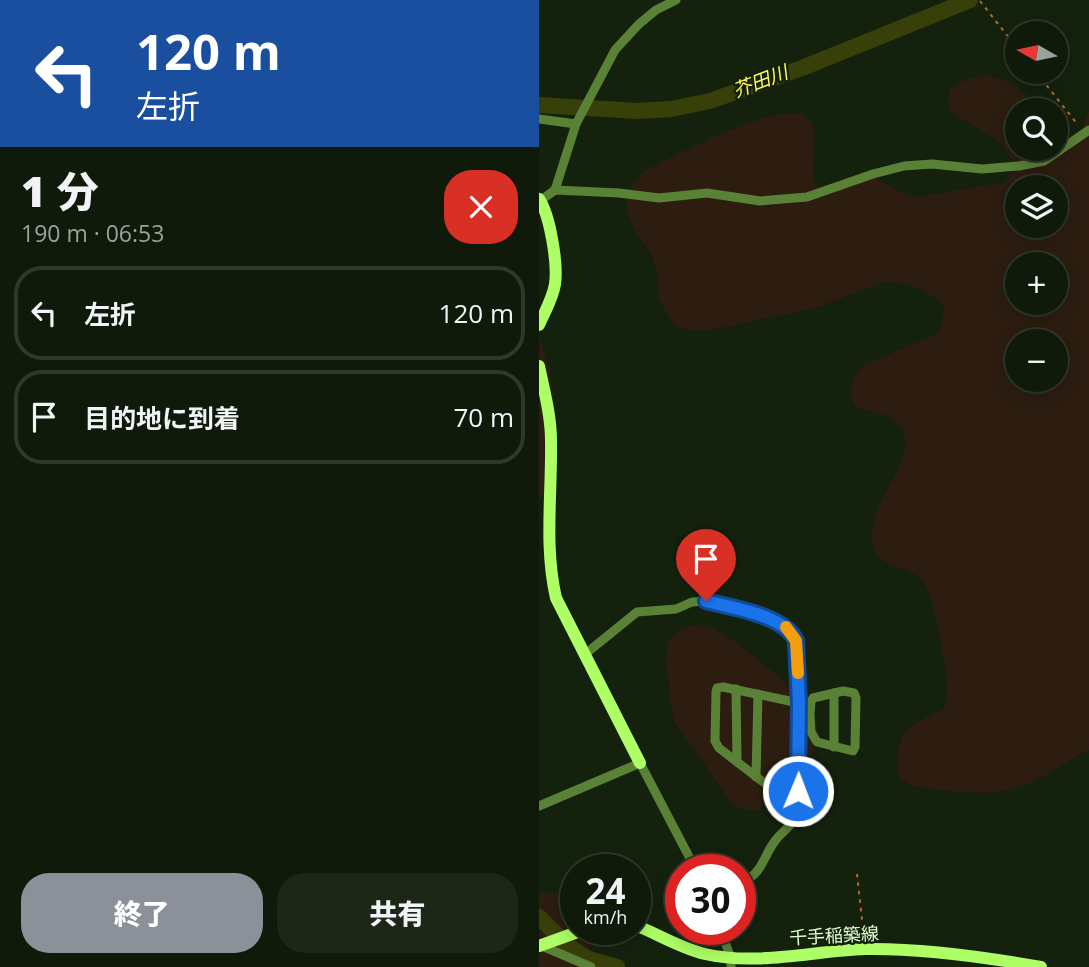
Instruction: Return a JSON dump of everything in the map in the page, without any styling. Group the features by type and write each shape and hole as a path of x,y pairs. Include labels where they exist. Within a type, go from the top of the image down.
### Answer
{"street":[{"path":"555,190 576,124 615,50 627,35 656,10 676,0"},
{"path":"539,119 576,124"},
{"path":"539,325 555,286 556,272 546,214 540,200 555,190 659,198 707,193 760,201 807,197 904,166 932,164 982,169 1019,166 1044,160 1087,132"},
{"path":"539,366 549,409 551,440 544,502 553,587 564,618 688,854"},
{"path":"584,655 638,612 676,609 692,602 706,601 775,621 793,634 796,641 799,708 798,791 793,824 776,840 756,875"},
{"path":"798,791 767,785 724,754 715,741 717,688 758,694 810,714"},
{"path":"736,690 737,762"},
{"path":"850,691 856,698 853,751 814,739 811,702 813,698 834,693 850,691"},
{"path":"834,693 834,747"},
{"path":"757,777 758,694"},
{"path":"539,806 640,763"},
{"name":"千手稲築線","path":"651,932 731,963 865,949 944,954 1041,967"},
{"path":"545,945 591,967"},
{"path":"725,945 731,963"}],"path":[{"path":"980,1 1005,33"},
{"path":"1046,84 1087,132"},
{"path":"857,874 865,949"}],"shaded area":[{"path":"988,75 1005,81 1005,84 1012,84 1029,97 1005,98 1005,149 996,140 950,112 950,87 965,80"},
{"path":"1089,110 1089,749 1023,786 987,793 961,792 919,787 898,776 901,739 912,726 944,709 947,687 945,664 935,614 926,587 915,574 878,557 872,543 872,529 879,506 905,448 904,436 899,426 888,417 858,408 851,397 856,375 864,365 935,335 942,324 944,305 914,287 889,282 816,308 706,331 686,329 673,324 658,297 658,276 652,257 627,213 627,199 632,185 644,171 703,142 758,120 782,114 801,114 811,122 814,130 815,185 827,187 862,175 919,197 1005,182 1005,238 1068,238 1068,175 1008,175 1011,161 1068,161 1068,151 1079,136"},
{"path":"539,337 551,378 555,415 553,452 546,494 539,500"},
{"path":"696,624 730,638 781,679 808,711 820,737 812,755 760,809 753,811 734,806 675,723 666,662 668,641 678,631"},
{"path":"539,892 555,893 560,895 560,945 590,945 586,967 539,967"}],"waterway":[{"name":"芥田川","path":"539,105 637,111 671,109 710,101 802,68 970,0"},
{"path":"539,917 568,946 589,959 617,967"}],"slow traffic":[{"path":"786,627 796,641 798,673"}],"route":[{"path":"706,601 775,621 786,626 793,634 796,641 799,703 798,791"}]}
